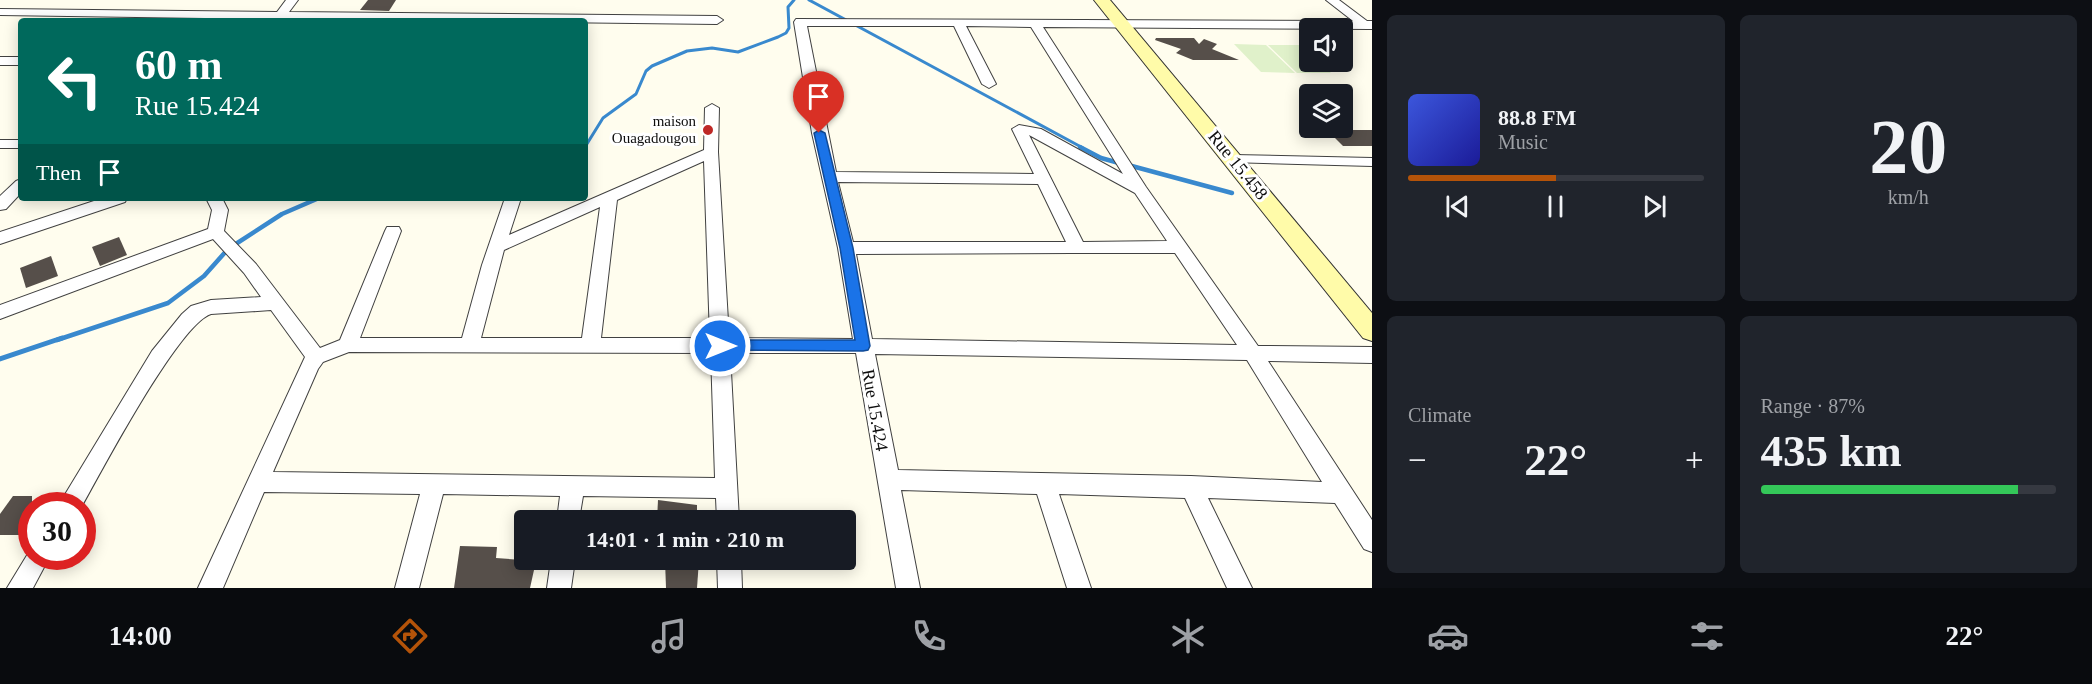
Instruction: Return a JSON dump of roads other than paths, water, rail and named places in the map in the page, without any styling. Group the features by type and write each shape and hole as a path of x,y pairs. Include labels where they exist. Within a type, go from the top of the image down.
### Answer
{"main road":[{"name":"Rue 15.458","path":"1102,0 1372,331"}],"street":[{"path":"0,26 35,0"},
{"path":"278,18 292,0"},
{"path":"1332,0 1370,27"},
{"path":"0,12 115,18"},
{"path":"389,18 458,14 717,20"},
{"name":"Rue 15.424","path":"908,588 846,248 829,177 799,24 801,21 958,22"},
{"path":"989,84 958,22 1370,27"},
{"path":"1035,23 1140,189 1252,353 1372,542"},
{"path":"0,61 18,61"},
{"path":"712,108 711,152 728,510"},
{"path":"1078,249 1019,129 1036,132 1140,189"},
{"path":"0,144 18,144"},
{"path":"499,246 711,152"},
{"path":"1234,159 1372,162"},
{"path":"829,177 1042,179"},
{"path":"0,205 18,187"},
{"path":"591,346 609,198"},
{"path":"0,238 110,201"},
{"path":"216,201 220,210 216,232 228,249 253,272 316,357"},
{"path":"470,345 512,201"},
{"path":"348,345 393,231"},
{"path":"0,312 216,232"},
{"path":"846,248 1180,247"},
{"path":"77,492 159,356 189,319 198,311 212,307 274,303"},
{"path":"210,588 310,365 316,357 348,345 863,346 1372,356"},
{"path":"887,480 1045,485 1191,486 1341,493"},
{"path":"257,482 727,488"},
{"path":"407,588 434,483"},
{"path":"1045,485 1079,588"},
{"path":"569,510 573,486"},
{"path":"1191,486 1240,588"},
{"path":"19,588 30,570"},
{"path":"559,588 562,570"},
{"path":"729,570 730,588"}],"waterway":[{"path":"588,142 603,118 636,94 646,71 652,66 687,51 712,48 738,52 778,37 786,33 789,28 788,7 794,0"},
{"path":"809,0 1083,148"},
{"path":"1080,147 1101,158 1119,163"},
{"path":"1128,165 1232,193"},
{"path":"57,340 168,303 204,276 228,249 282,214 312,201"},
{"path":"0,359 62,338"}],"place":[{"name":"maison Ouagadougou","path":"708,130"}]}
